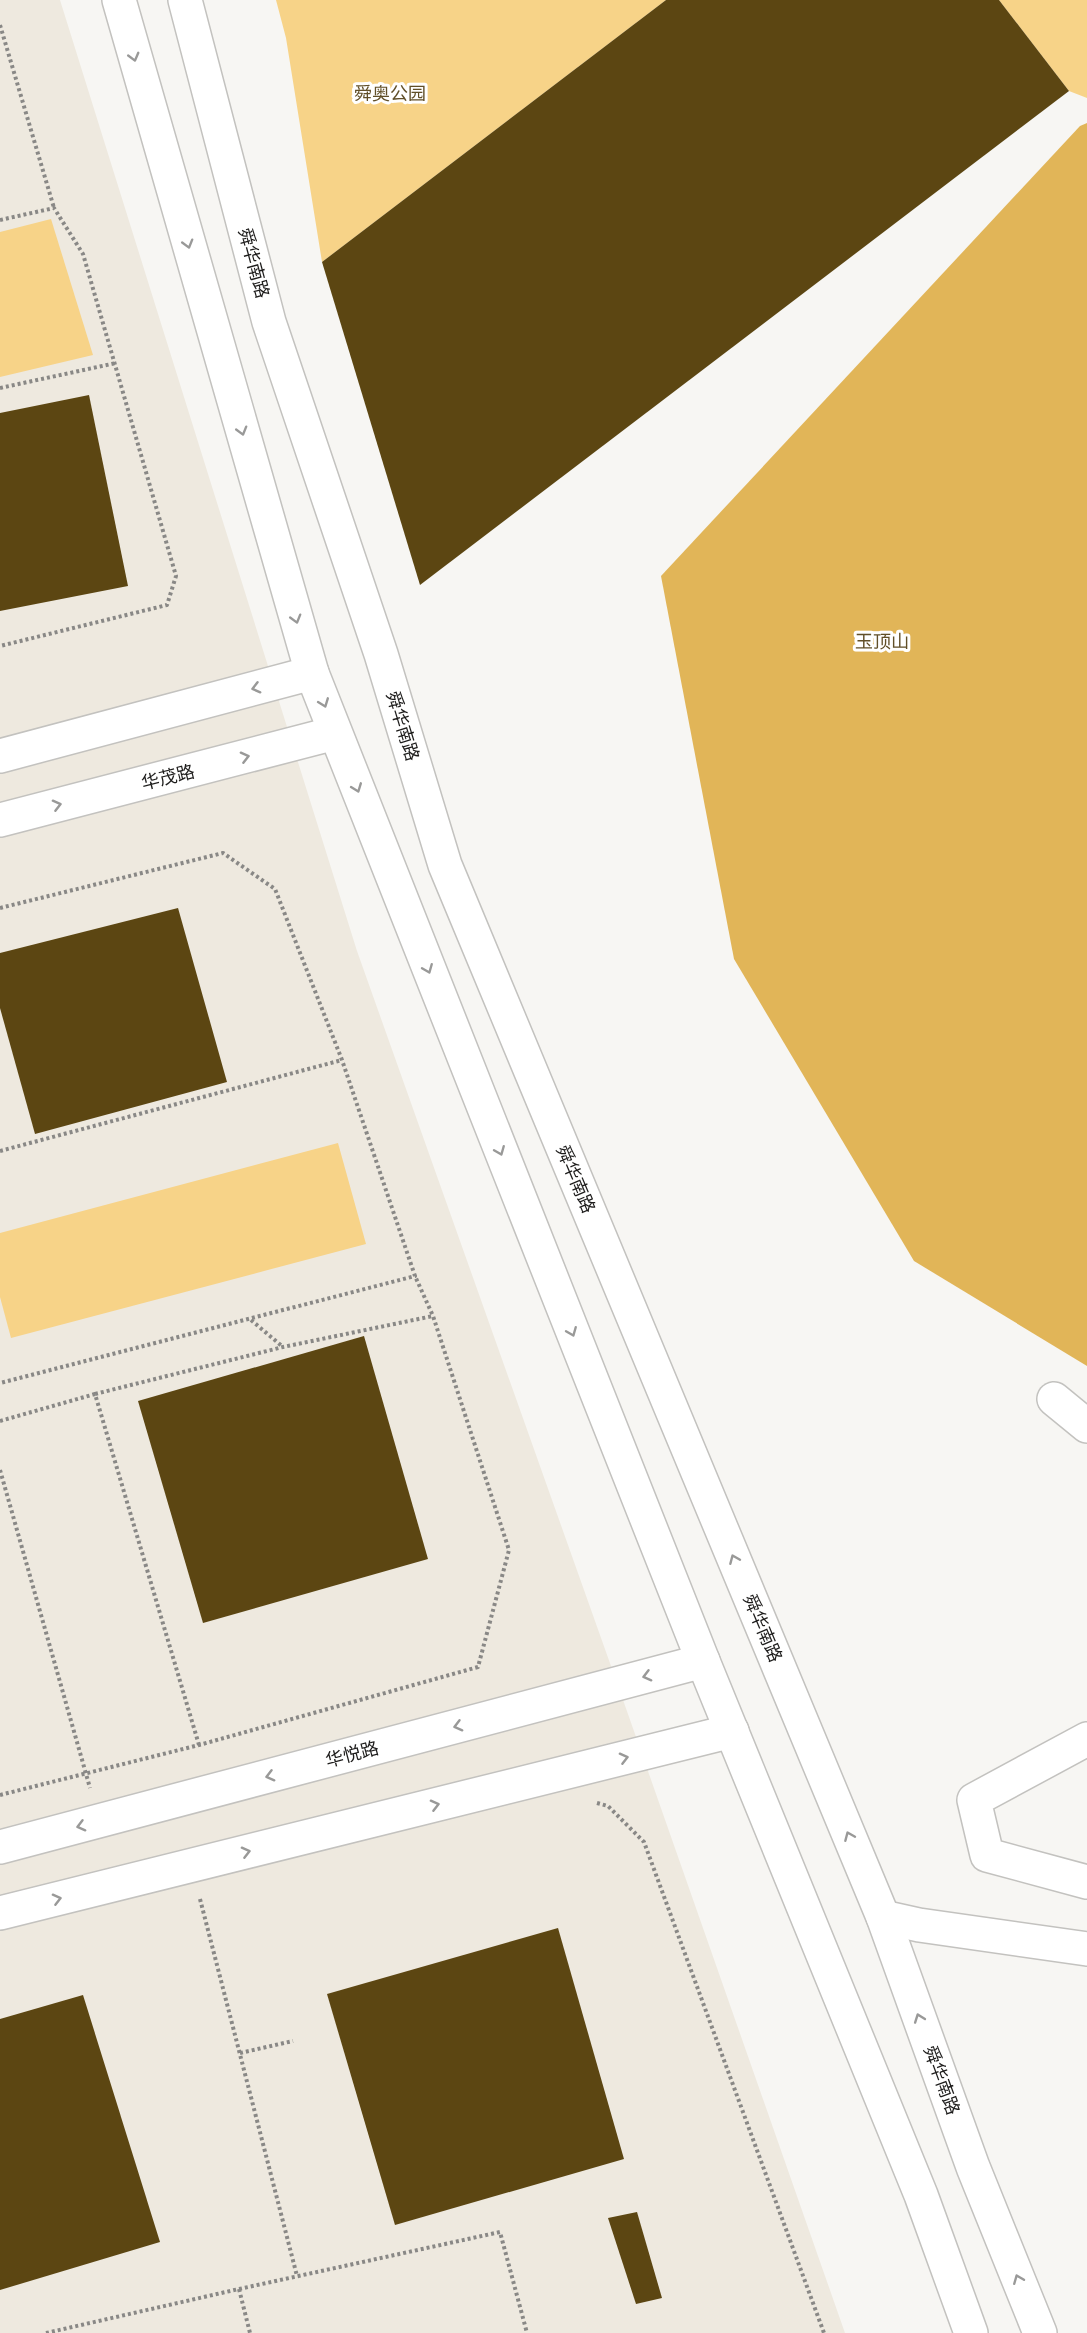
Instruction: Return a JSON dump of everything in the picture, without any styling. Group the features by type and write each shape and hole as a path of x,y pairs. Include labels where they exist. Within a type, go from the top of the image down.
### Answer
{"main road":[{"path":"119,0 312,673 703,1661 921,2195 971,2333"},
{"name":"舜华南路","path":"185,0 269,322 381,654 446,865 883,1917 973,2167 1040,2333"},
{"path":"0,756 312,673"},
{"name":"华茂路","path":"0,820 335,733"},
{"path":"1054,1399 1087,1426"},
{"name":"华悦路","path":"0,1847 703,1661"},
{"path":"0,1913 732,1731"},
{"path":"1087,1739 974,1800 987,1855 1087,1882"},
{"path":"883,1917 919,1925 1087,1949"}],"path":[{"path":"0,25 54,208 83,254 176,576 167,605 0,646"},
{"path":"0,220 54,208"},
{"path":"0,388 116,363"},
{"path":"0,908 223,853 275,889 342,1060 415,1276 433,1316 509,1550 478,1667 198,1745 0,1795"},
{"path":"0,1151 342,1060"},
{"path":"0,1383 415,1276"},
{"path":"0,1420 283,1347 433,1316"},
{"path":"250,1319 283,1347"},
{"path":"95,1394 198,1745"},
{"path":"0,1470 99,1821"},
{"path":"588,1800 608,1806 644,1842 824,2333"},
{"path":"198,1893 297,2276"},
{"path":"240,2053 293,2041"},
{"path":"46,2333 500,2232 527,2333"},
{"path":"239,2289 250,2333"}],"shaded area":[{"path":"0,0 60,0 357,951 845,2333 0,2333"}],"green space":[{"name":"舜奥公园","path":"276,0 666,0 322,262 286,38"},
{"path":"999,0 1087,0 1087,98 1069,91"},
{"name":"玉顶山","path":"1087,123 1087,1366 914,1261 734,959 661,576 1080,126"},
{"path":"51,219 93,355 0,377 0,232"},
{"path":"338,1143 366,1244 11,1338 0,1297 0,1233"}],"building":[{"path":"666,0 999,0 1069,91 420,585 322,262"},
{"path":"89,395 128,586 0,611 0,413"},
{"path":"178,908 227,1082 35,1134 0,1008 0,953"},
{"path":"364,1336 428,1559 203,1623 138,1401"},
{"path":"558,1928 624,2159 395,2225 327,1994"},
{"path":"83,1995 160,2242 0,2290 0,2019"},
{"path":"637,2212 662,2298 636,2304 608,2218"}]}
